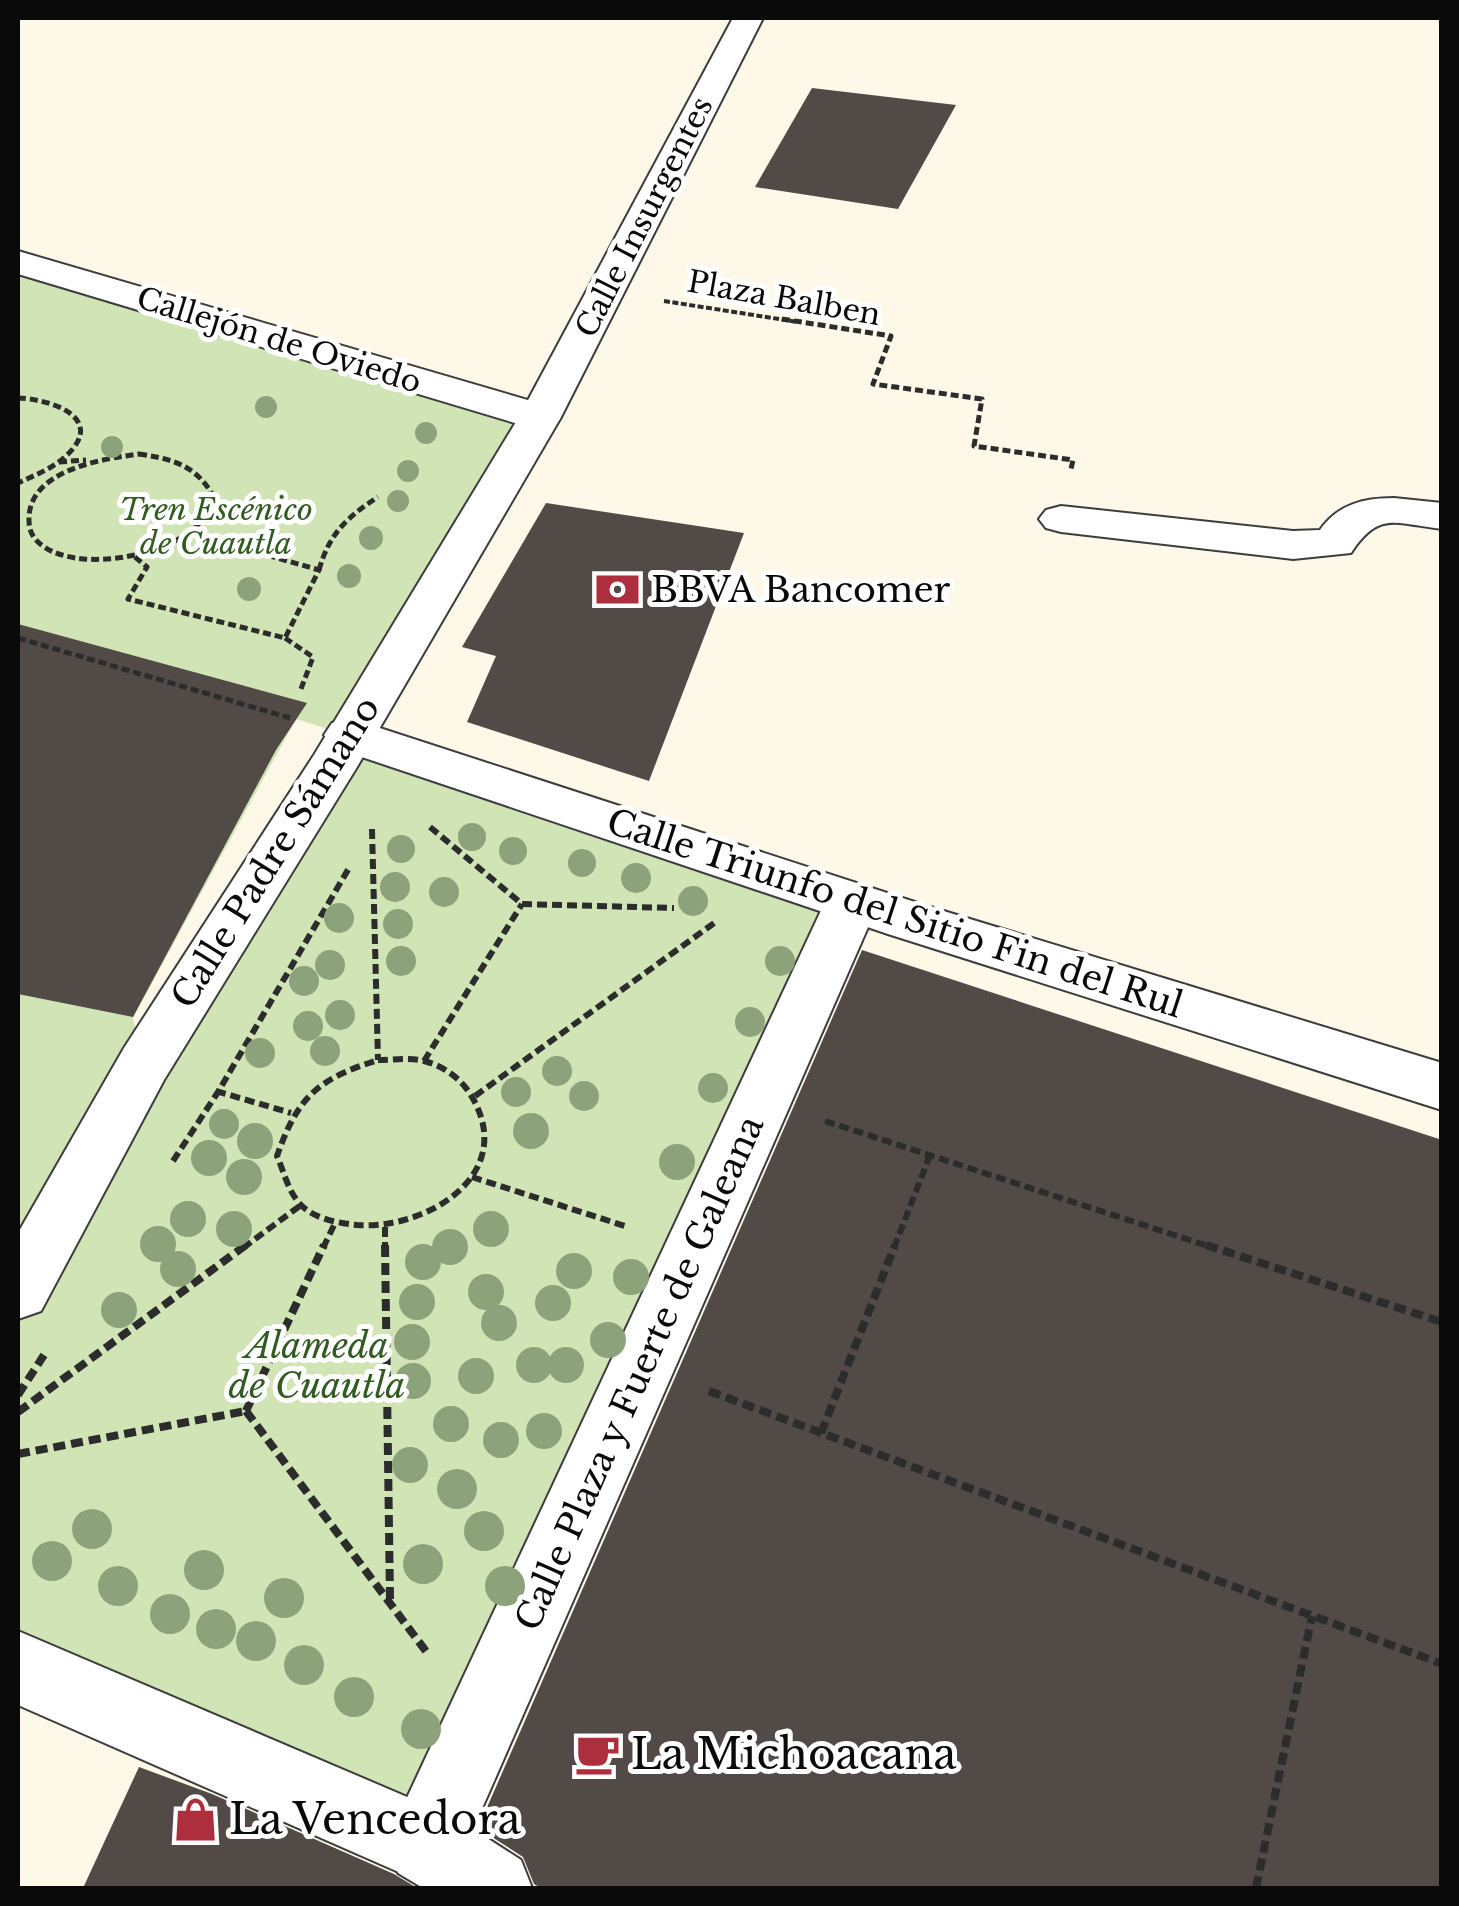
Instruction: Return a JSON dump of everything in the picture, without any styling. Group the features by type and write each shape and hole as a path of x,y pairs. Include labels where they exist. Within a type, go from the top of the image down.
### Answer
{"street":[{"name":"Calle Insurgentes","path":"540,418 748,18"},
{"name":"Callejón de Oviedo","path":"18,262 540,418"},
{"name":"Calle Padre Sámano","path":"18,1291 144,1064 340,751 540,418"},
{"path":"1061,519 1293,545 1335,543 1343,522 1366,510 1442,516"},
{"name":"Calle Triunfo del Sitio Fin del Rul","path":"340,751 852,902 1442,1087"},
{"name":"Calle Plaza y Fuerte de Galeana","path":"426,1845 852,902"},
{"path":"18,1668 426,1845 494,1888"}],"path":[{"name":"Plaza Balben","path":"605,292 891,336 873,384 982,399 974,446 1073,460 1061,519"},
{"path":"18,398 52,401 69,409 79,421 80,435 72,450 58,462 18,481"},
{"path":"37,474 28,518 33,535 49,549 73,558 103,561 166,548 190,533 206,516 212,500 210,483 180,459 154,454 58,462"},
{"path":"34,500 48,483 98,458"},
{"path":"285,638 319,570 326,540 350,515 378,497"},
{"path":"190,533 319,570"},
{"path":"135,557 147,567 128,599 285,638 313,657"},
{"path":"18,638 340,751 522,904 424,1062"},
{"path":"362,845 392,794"},
{"path":"372,829 378,1060"},
{"path":"166,1172 218,1092 353,862"},
{"path":"476,1096 732,910"},
{"path":"378,1060 424,1062 453,1076 476,1096 485,1140 472,1177 435,1211 385,1227 335,1223 301,1205 278,1156 291,1113 314,1088 343,1070 378,1060"},
{"path":"144,1064 218,1092 291,1113"},
{"path":"762,1100 1442,1322"},
{"path":"821,1433 930,1155"},
{"path":"472,1177 695,1250"},
{"path":"18,1412 301,1205"},
{"path":"246,1411 335,1223"},
{"path":"385,1227 390,1603"},
{"path":"18,1396 49,1348"},
{"path":"642,1366 1442,1664"},
{"path":"18,1454 246,1411"},
{"path":"246,1411 480,1725"},
{"path":"1256,1888 1312,1616"}],"green space":[{"name":"Alameda de Cuautla","path":"18,262 540,417 356,723 852,902 426,1845 18,1668","holes":["296,719 348,735 143,1062 133,1018"]}],"building":[{"path":"812,88 956,105 898,209 755,187"},
{"path":"546,503 744,533 649,781 467,722 496,656 462,647"},
{"path":"18,624 307,703 276,750 133,1017 18,994"},
{"path":"862,950 1442,1140 1442,1888 541,1888 534,1884 523,1857 478,1828"},
{"name":"La Vencedora","path":"139,1767 212,1794 394,1874 417,1888 83,1888"}],"place":[{"name":"BBVA Bancomer","path":"618,589"},
{"name":"La Michoacana","path":"598,1754"},
{"name":"La Vencedora","path":"196,1819"}],"park label":[{"name":"Tren Escénico de Cuautla","path":"216,526"}]}
